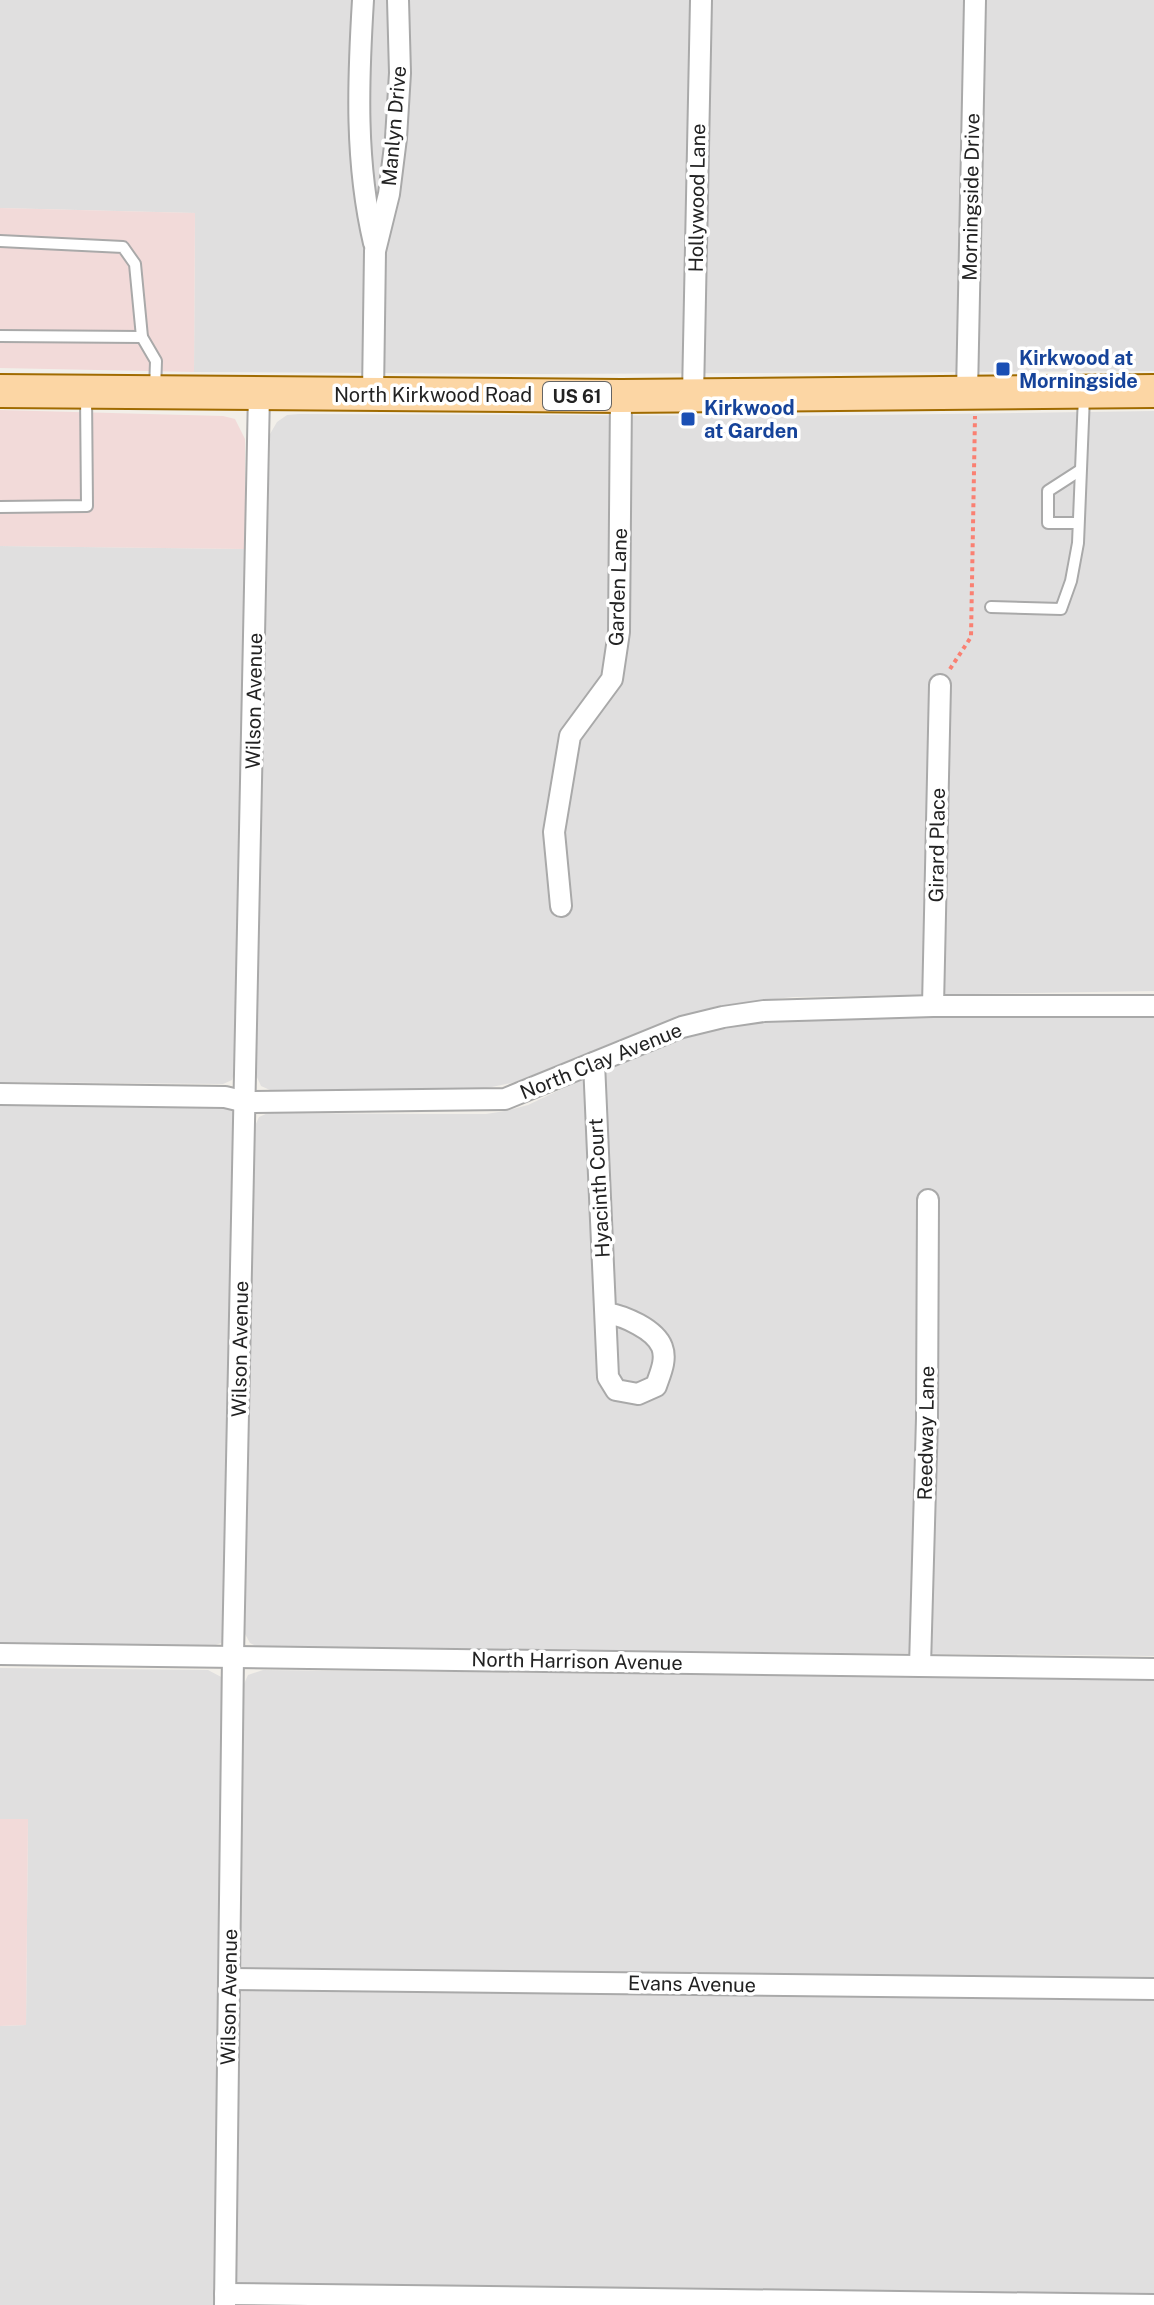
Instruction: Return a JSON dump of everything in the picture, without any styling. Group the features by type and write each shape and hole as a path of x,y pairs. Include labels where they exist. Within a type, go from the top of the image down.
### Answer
{"main road":[{"name":"North Kirkwood Road","path":"0,391 621,396 1154,391"}],"street":[{"name":"Manlyn Drive","path":"363,0 358,76 360,161 375,251 373,394"},
{"name":"Manlyn Drive","path":"375,251 389,194 396,138 400,73 398,0"},
{"name":"Hollywood Lane","path":"693,395 701,0"},
{"name":"Morningside Drive","path":"972,393 975,0"},
{"name":"Wilson Avenue","path":"225,2299 233,1656 259,393"},
{"name":"Garden Lane","path":"561,906 554,832 570,736 612,679 619,632 621,396"},
{"name":"Girard Place","path":"933,1006 940,685"},
{"name":"North Clay Avenue","path":"0,1094 225,1097 246,1102 505,1099 682,1027 764,1011 933,1006 1154,1006"},
{"name":"Hyacinth Court","path":"594,1063 604,1302 607,1313"},
{"name":"Reedway Lane","path":"920,1666 927,1418 928,1200"},
{"name":"North Harrison Avenue","path":"0,1654 1154,1669"},
{"name":"Evans Avenue","path":"229,1979 1154,1989"},
{"path":"225,2299 1154,2305"}],"lane":[{"path":"0,241 123,247 135,264 142,337 156,361 154,392"},
{"path":"0,336 142,337"},
{"path":"991,607 1061,609 1071,581 1078,543 1084,390"},
{"path":"0,507 87,506 86,392"},
{"path":"1078,523 1048,523 1048,491 1079,471"}],"path":[{"path":"940,685 971,637 972,393"}],"shaded area":[{"path":"0,0 1154,0 1154,371 194,372 195,213 0,208"},
{"path":"0,208 195,213 194,372 0,368"},
{"path":"0,410 223,416 235,419 245,439 245,549 0,546"},
{"path":"1154,411 1154,991 793,997 717,1006 649,1028 516,1082 472,1091 447,1094 270,1090 261,1086 256,1075 270,434 277,422 287,415 299,414 795,416"},
{"path":"0,546 245,549 235,1070 232,1080 223,1084 0,1082"},
{"path":"1154,1016 1154,1656 258,1647 250,1643 245,1634 255,1126 259,1117 268,1113 486,1114 505,1111 528,1105 631,1056 671,1041 753,1022 788,1019"},
{"path":"0,1104 226,1107 233,1112 227,1634 221,1643 210,1647 0,1645"},
{"path":"0,1668 208,1670 225,1679 215,2305 0,2305 0,2026 26,2025 28,1819 0,1819"},
{"path":"263,1670 1154,1679 1154,2305 234,2305 243,1686 248,1675"},
{"path":"0,1819 28,1819 26,2025 0,2026"}],"place":[{"name":"Kirkwood at Morningside","path":"1003,369"},
{"name":"Kirkwood at Garden","path":"688,419"}]}
